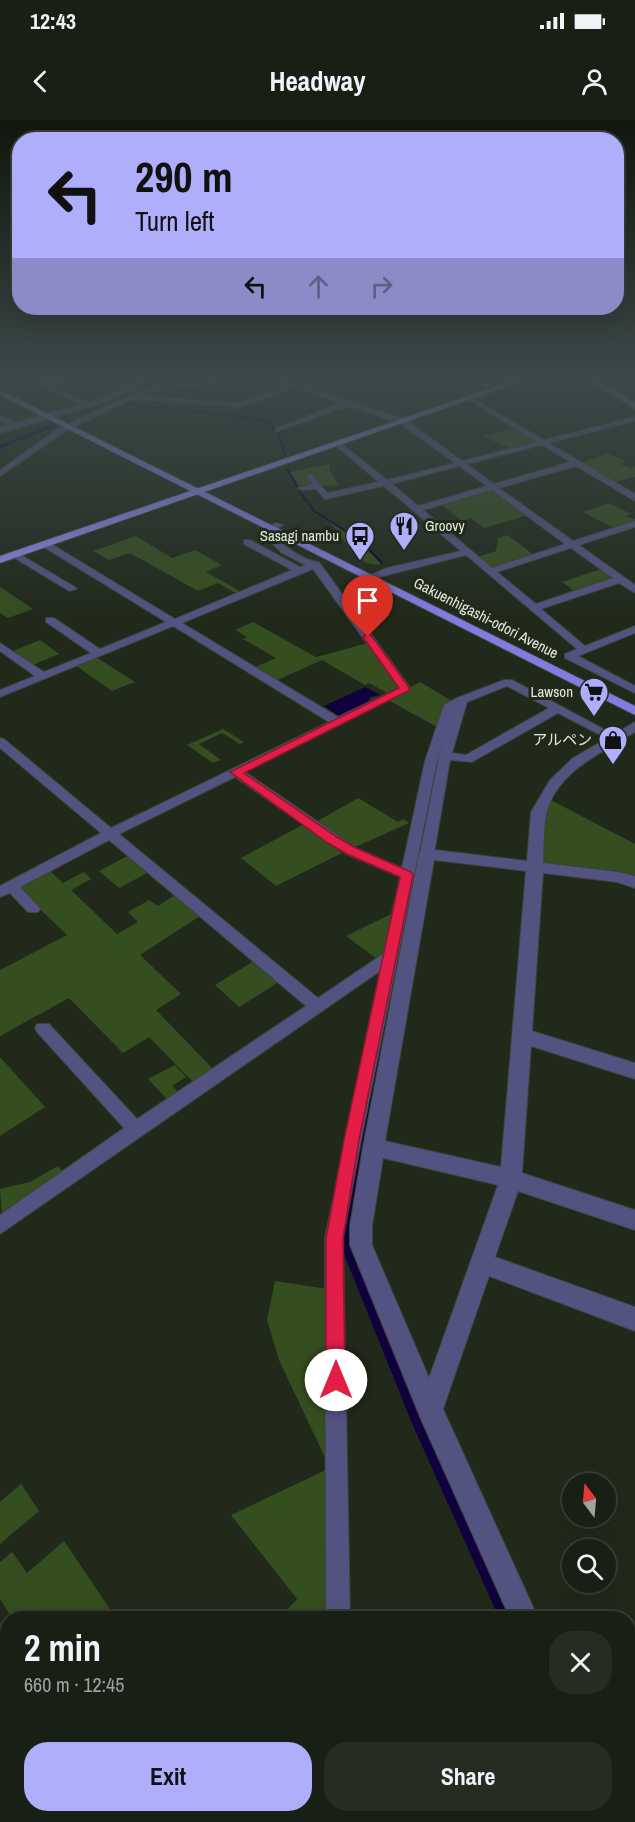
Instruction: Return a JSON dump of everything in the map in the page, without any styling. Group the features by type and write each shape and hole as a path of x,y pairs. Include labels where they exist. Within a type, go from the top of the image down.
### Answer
{"highway":[{"path":"0,560 293,458"}],"main road":[{"name":"Gakuenhigashi-odori Avenue","path":"138,458 635,711"},
{"path":"375,577 635,701"}],"street":[{"path":"0,474 23,458"},
{"path":"356,458 583,649"},
{"path":"455,458 635,590"},
{"path":"311,476 325,496 342,494 478,458"},
{"path":"570,458 635,498"},
{"path":"416,509 577,463"},
{"path":"302,488 318,486"},
{"path":"491,571 635,524"},
{"path":"33,909 5,889 111,833 405,689 316,564 285,551 263,531 274,526"},
{"path":"247,542 300,571"},
{"path":"45,544 338,722"},
{"path":"375,577 467,552"},
{"path":"16,555 72,589"},
{"path":"0,694 316,564"},
{"path":"534,608 620,579"},
{"path":"50,620 99,653"},
{"path":"635,629 569,656 635,690"},
{"path":"0,646 42,676"},
{"path":"338,1611 334,1238 352,1140 431,762 450,705 508,682 616,739"},
{"path":"461,700 462,706 445,756 373,1148 361,1226 361,1245 430,1410 521,1611"},
{"path":"445,756 468,759 558,708"},
{"path":"430,1410 511,1179 539,812 544,797 554,782 568,768 635,726"},
{"path":"0,742 317,1006"},
{"path":"236,772 351,851 407,875"},
{"path":"427,854 618,877 635,882"},
{"path":"0,1226 136,1129 390,957"},
{"path":"43,1028 136,1129"},
{"path":"523,1036 635,1071"},
{"path":"373,1148 511,1179 635,1220"},
{"path":"483,1263 635,1319"}],"green space":[{"path":"594,458 620,458 627,461 620,464 630,468 635,467 635,477 611,483 580,463"},
{"path":"329,464 330,471 339,485 301,488 290,472"},
{"path":"492,488 529,515 484,528 470,518 462,521 440,504"},
{"path":"609,503 631,514 625,516 635,519 635,523 616,529 583,512"},
{"path":"320,516 360,542 381,564 365,562 358,557 331,524"},
{"path":"508,535 534,555 494,569 477,557 496,551 498,538"},
{"path":"136,536 172,558 195,550 222,565 206,572 242,592 237,594 218,583 198,591 130,553 109,560 93,551"},
{"path":"601,569 613,578 576,592 562,582"},
{"path":"0,587 33,609 8,618 0,613"},
{"path":"253,622 316,657 368,643 399,687 389,694 369,683 365,685 322,660 275,681 253,668 276,658 243,639 247,637 235,630"},
{"path":"40,640 59,654 33,665 13,651"},
{"path":"96,657 135,682 112,691 75,665"},
{"path":"420,682 450,700 439,728 388,700"},
{"path":"223,729 244,742 240,744 222,733 199,744 221,760 213,763 187,745"},
{"path":"358,798 398,822 404,819 409,823 353,848 314,823"},
{"path":"547,798 635,844 635,878 539,864"},
{"path":"302,825 342,853 276,886 241,858"},
{"path":"129,855 149,872 119,888 99,871"},
{"path":"49,870 63,883 84,872 91,879 71,890 117,934 138,922 128,912 149,900 158,906 175,895 200,916 140,955 181,994 156,1010 215,1071 195,1084 149,1037 123,1053 69,998 0,1036 0,970 67,935 20,890 19,885"},
{"path":"395,912 385,955 377,959 346,936"},
{"path":"254,961 279,982 239,1007 215,985"},
{"path":"0,1057 45,1107 0,1136"},
{"path":"175,1065 186,1077 172,1086 179,1093 168,1100 148,1079"},
{"path":"58,1166 65,1174 2,1216 0,1189 30,1182"},
{"path":"275,1281 327,1289 330,1468 279,1360 267,1320"},
{"path":"330,1468 328,1611 286,1611 297,1599 231,1515"},
{"path":"21,1484 39,1511 0,1544 0,1502"},
{"path":"64,1541 111,1611 8,1611 0,1599 0,1562 12,1552 27,1573"}],"shaded area":[{"path":"365,687 380,695 370,697 368,702 339,716 324,706"},
{"path":"453,709 457,709 352,1235 426,1417 515,1611 496,1611 411,1421 342,1249 342,1235 433,769"}],"waterway":[{"path":"287,468 297,487"},
{"path":"299,490 307,502"},
{"path":"309,504 314,511 360,540 382,563"}],"place":[{"name":"Groovy","path":"404,552"},
{"name":"Sasagi nambu","path":"360,562"},
{"name":"Lawson","path":"594,718"},
{"name":"アルペン","path":"613,766"}],"route":[{"path":"336,1380 334,1238 407,875 351,851 311,827 236,772 405,689 368,637"}]}
